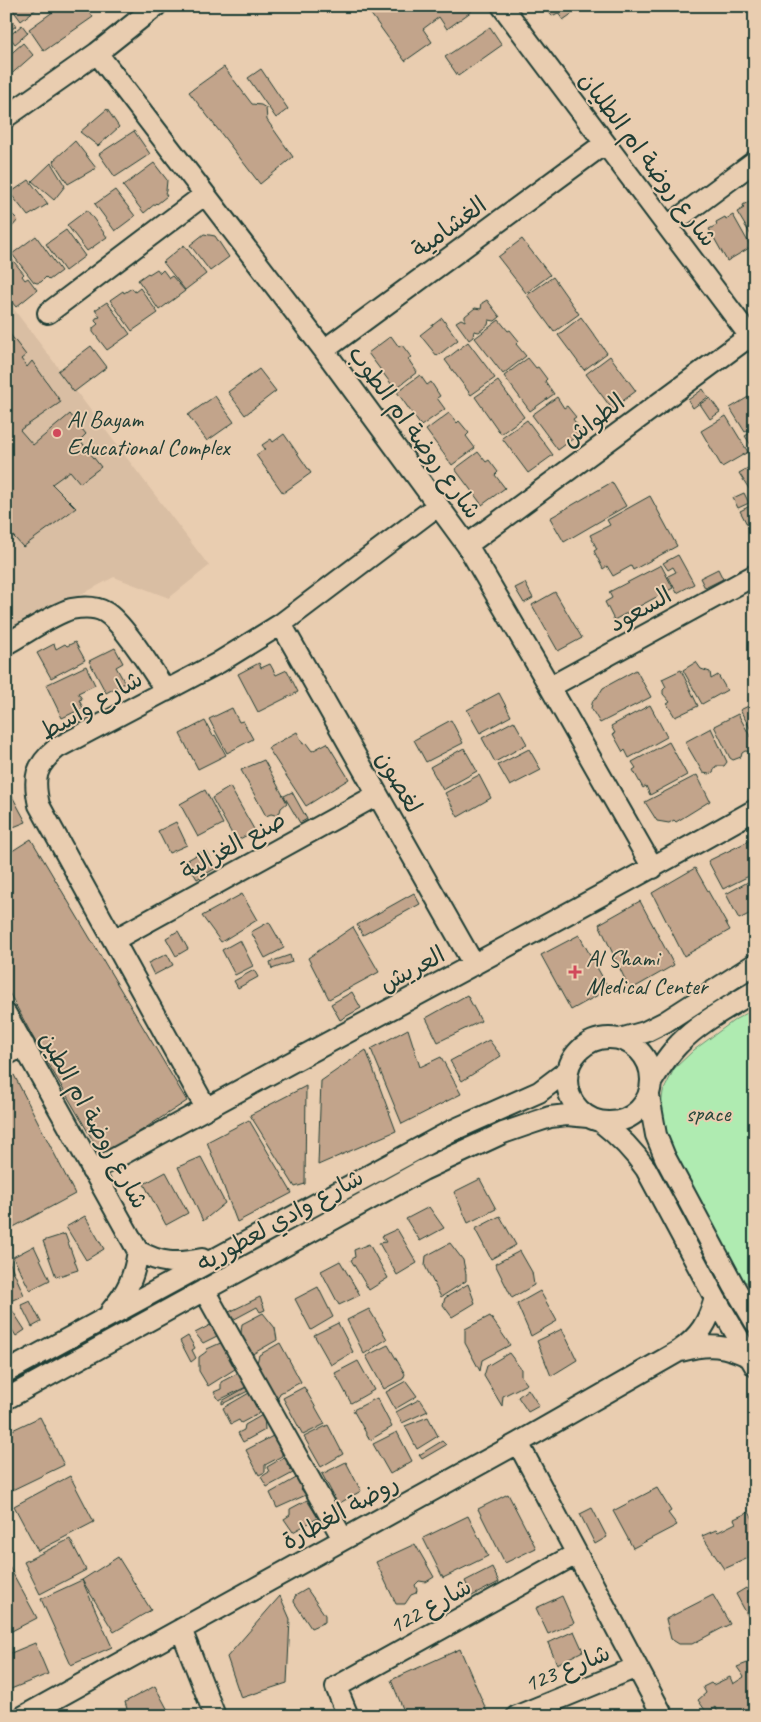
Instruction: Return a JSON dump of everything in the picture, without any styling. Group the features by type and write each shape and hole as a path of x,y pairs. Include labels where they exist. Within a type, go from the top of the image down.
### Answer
{"street":[{"path":"6,117 97,53 156,6"},
{"name":"شارع روضة ام الطليان","path":"502,6 752,339"},
{"name":"شارع روضة ام الطوب","path":"97,53 324,350 467,545 653,868"},
{"name":"الغشامية","path":"324,350 604,144"},
{"path":"668,226 755,161"},
{"path":"48,313 204,194"},
{"name":"الطواش","path":"467,545 752,339"},
{"name":"شارع واسط","path":"206,1108 39,805 35,786 37,769 57,748 218,663 281,624 437,506"},
{"name":"السعود","path":"550,687 755,575"},
{"path":"6,644 55,616 70,610 89,607 105,612 118,622 166,691"},
{"name":"لغصون","path":"281,624 474,965"},
{"name":"صنع الغزالية","path":"114,940 377,795"},
{"name":"العريش","path":"92,1171 653,868 755,810"},
{"path":"752,1362 715,1298 646,1169 621,1138 577,1108 570,1097 567,1083 568,1070 576,1054 582,1048 594,1041 607,1038 620,1039 645,1032 665,1022 755,964"},
{"path":"595,1119 616,1122 630,1117 642,1108 664,1062 679,1043 700,1026 755,991"},
{"name":"شارع روضة ام الطين","path":"6,1014 15,1050 92,1171 138,1251"},
{"path":"620,1039 633,1045 644,1054 650,1067 656,1135 664,1157 755,1322"},
{"name":"شارع وادي لعطوريه","path":"6,1372 217,1256 451,1131 539,1092 568,1070"},
{"name":"شارع وادي لعطوريه","path":"6,1399 423,1170 465,1150 503,1133 550,1117 566,1115 595,1119"},
{"path":"105,1317 127,1290 133,1278 138,1251 161,1262 175,1263 217,1256"},
{"path":"734,1286 755,1293"},
{"path":"204,1290 343,1539"},
{"name":"روضة الغطارة","path":"24,1716 518,1443 679,1351 692,1341 703,1328 711,1314 715,1298"},
{"name":"روضة الغطارة","path":"679,1351 697,1346 716,1345 734,1349 752,1362"},
{"path":"518,1443 663,1716"},
{"name":"شارع 122","path":"348,1716 336,1687 576,1554"},
{"path":"181,1629 215,1716"},
{"name":"شارع 123","path":"517,1716 636,1667"}],"shaded area":[{"name":"Al Bayam Educational Complex","path":"6,299 209,566 169,598 114,577 6,635"}],"green space":[{"name":"space","path":"755,1009 755,1287 741,1279 669,1153 660,1114 663,1092 674,1069 694,1050 736,1019"}],"building":[{"path":"10,6 40,6 21,21"},
{"path":"61,6 85,6 93,17 44,51 29,29"},
{"path":"365,6 468,6 472,11 447,29 439,17 423,29 432,42 405,61"},
{"path":"544,6 583,6 563,20 558,13 552,16"},
{"path":"10,17 16,26 8,32 6,30 6,19"},
{"path":"22,25 28,33 15,44 9,36"},
{"path":"490,27 502,45 458,76 445,57"},
{"path":"23,43 33,55 7,78 6,58"},
{"path":"224,67 252,104 261,105 266,108 267,120 293,157 260,184 189,92"},
{"path":"261,69 288,109 276,118 248,78"},
{"path":"107,109 119,127 98,146 80,132"},
{"path":"134,131 150,154 115,177 99,154"},
{"path":"75,141 96,168 68,184 53,161"},
{"path":"51,163 65,186 54,200 32,181"},
{"path":"154,163 167,180 165,193 167,196 144,213 123,186"},
{"path":"29,180 48,204 28,216 10,193"},
{"path":"115,190 135,216 115,231 95,204"},
{"path":"751,200 755,201 755,242 737,212 744,208 743,205"},
{"path":"6,208 18,220 6,234"},
{"path":"87,210 107,237 87,251 67,225"},
{"path":"733,215 751,247 727,261 709,229 717,225 716,222"},
{"path":"66,230 85,256 65,271 46,244"},
{"path":"204,234 215,236 229,257 210,271 190,245"},
{"path":"36,236 61,271 49,280 46,277 37,283 34,282 12,254"},
{"path":"522,239 550,275 526,293 498,257"},
{"path":"184,245 206,274 185,290 163,262"},
{"path":"10,257 24,274 22,276 25,280 28,278 37,290 16,307 6,295 6,261"},
{"path":"157,269 160,273 163,270 169,278 172,276 185,291 159,310 138,280"},
{"path":"553,277 579,314 554,332 527,295"},
{"path":"132,288 135,292 140,288 158,313 132,331 110,300 123,291 124,293"},
{"path":"487,300 500,317 495,321 489,320 488,325 479,332 474,331 473,337 469,340 456,322 461,319 465,321 465,316 475,308 481,309 482,303"},
{"path":"107,302 130,334 107,350 93,332 93,328 98,324 95,321 96,318 100,317 95,310"},
{"path":"581,317 607,353 584,370 558,335"},
{"path":"442,318 458,340 437,356 420,335"},
{"path":"499,320 519,341 516,344 526,356 503,374 475,338"},
{"path":"6,329 26,355 21,359 27,367 32,361 61,402 20,430 33,445 70,414 86,434 80,440 101,467 80,483 70,471 52,484 76,508 23,547 6,528"},
{"path":"391,336 399,347 402,345 411,357 408,359 417,372 395,389 368,353"},
{"path":"468,342 495,378 471,395 445,360"},
{"path":"91,346 107,367 74,392 58,371"},
{"path":"610,356 636,391 612,409 586,374"},
{"path":"528,358 547,379 545,381 554,394 530,411 504,376"},
{"path":"259,369 276,391 245,415 228,392"},
{"path":"420,375 427,385 431,382 440,396 437,398 445,409 421,426 397,392"},
{"path":"498,381 524,417 501,434 475,397"},
{"path":"703,389 708,397 693,408 688,400"},
{"path":"755,393 755,426 745,432 730,408"},
{"path":"215,396 234,422 207,441 188,415"},
{"path":"557,397 564,408 567,406 576,417 573,419 582,432 558,450 532,415"},
{"path":"710,398 720,412 710,419 700,404"},
{"path":"449,413 469,433 466,436 475,448 452,465 426,430"},
{"path":"726,416 748,452 722,467 701,431"},
{"path":"527,420 553,455 528,473 502,438"},
{"path":"755,430 755,451 745,436"},
{"path":"284,434 311,473 283,493 256,455 265,449 262,445 271,439 273,442"},
{"path":"478,452 486,462 489,460 498,472 495,475 505,488 482,505 455,469"},
{"path":"755,464 755,494 753,495 739,473"},
{"path":"612,482 626,506 564,542 550,518"},
{"path":"744,493 749,503 738,508 733,498"},
{"path":"650,496 677,546 633,570 631,566 613,576 607,566 603,569 594,551 597,549 590,535 610,525 607,520"},
{"path":"750,506 755,516 755,525 749,528 740,511"},
{"path":"678,555 694,584 677,593 668,576 676,572 673,567 668,570 663,563"},
{"path":"661,565 673,588 614,620 605,602 612,598 609,592"},
{"path":"718,569 723,579 705,588 700,578"},
{"path":"525,583 533,598 524,603 515,588"},
{"path":"555,592 582,638 558,651 532,605"},
{"path":"755,598 755,615 747,602"},
{"path":"75,642 85,660 51,678 37,653 54,644 56,649 65,644 67,646"},
{"path":"115,648 123,663 116,667 125,683 106,693 89,661"},
{"path":"696,662 701,669 710,672 711,679 718,675 727,690 702,704 683,670"},
{"path":"259,663 261,668 270,664 276,675 287,670 298,692 258,712 238,674"},
{"path":"86,666 95,685 78,693 82,699 79,700 83,708 62,718 46,685"},
{"path":"636,670 651,697 600,723 591,708 593,700 603,688"},
{"path":"681,670 698,706 675,717 667,704 670,702 663,694 663,690 666,687 662,679"},
{"path":"499,693 511,716 480,733 467,710"},
{"path":"755,703 755,737 740,710"},
{"path":"650,705 667,737 629,758 625,750 623,752 613,734 615,733 611,726"},
{"path":"232,708 239,722 243,721 253,739 227,753 209,719"},
{"path":"738,714 755,745 755,750 753,752 745,751 741,757 733,760 730,758 714,726"},
{"path":"451,720 463,743 426,762 414,740"},
{"path":"205,721 226,755 198,769 180,734"},
{"path":"514,721 527,744 495,762 482,738"},
{"path":"711,728 727,762 724,766 716,766 713,772 709,774 703,773 685,742"},
{"path":"297,732 303,744 306,743 312,751 327,743 349,779 306,806 268,748"},
{"path":"669,742 687,775 650,795 646,786 643,788 633,770 636,768 632,762"},
{"path":"464,748 477,771 443,790 430,767"},
{"path":"529,749 541,770 510,786 498,765"},
{"path":"264,760 287,803 275,815 266,816 241,770"},
{"path":"479,775 491,798 458,817 445,793"},
{"path":"697,775 710,801 676,822 674,820 669,823 657,821 645,802"},
{"path":"6,785 26,822 6,830"},
{"path":"230,787 255,831 236,841 212,798"},
{"path":"205,790 223,824 198,837 180,804"},
{"path":"292,792 307,819 300,823 284,796"},
{"path":"176,822 187,845 169,853 158,831"},
{"path":"755,838 755,873 723,889 708,861"},
{"path":"31,839 187,1101 102,1156 6,987 6,855"},
{"path":"205,850 216,868 197,879 186,861"},
{"path":"695,868 730,930 684,956 652,893"},
{"path":"755,878 755,911 739,919 726,894"},
{"path":"414,893 420,904 363,935 357,925"},
{"path":"242,894 257,920 221,942 202,916"},
{"path":"640,901 674,965 630,990 599,924"},
{"path":"269,922 284,948 265,958 251,932"},
{"path":"353,927 379,972 329,999 308,958"},
{"path":"178,931 188,949 176,956 166,938"},
{"name":"Al Shami Medical Center","path":"579,935 609,989 571,1010 541,955"},
{"path":"240,940 253,966 235,975 222,950"},
{"path":"167,954 173,965 154,975 148,963"},
{"path":"290,955 292,962 272,969 270,962"},
{"path":"254,970 258,977 238,988 234,981"},
{"path":"352,992 361,1008 340,1020 331,1004"},
{"path":"467,995 481,1021 438,1042 426,1018"},
{"path":"408,1029 420,1067 441,1057 461,1094 402,1124 371,1049"},
{"path":"489,1040 501,1056 462,1081 450,1061"},
{"path":"366,1050 396,1131 318,1165 321,1081"},
{"path":"14,1075 75,1194 6,1231 6,1079"},
{"path":"306,1086 305,1184 295,1187 250,1115"},
{"path":"249,1120 292,1193 237,1222 207,1142"},
{"path":"201,1157 225,1203 203,1221 178,1167"},
{"path":"166,1172 188,1213 166,1225 144,1184"},
{"path":"480,1179 496,1209 468,1223 454,1192"},
{"path":"429,1207 444,1228 420,1241 406,1219"},
{"path":"85,1216 104,1249 86,1260 66,1227"},
{"path":"500,1216 516,1245 491,1259 475,1229"},
{"path":"397,1229 417,1263 397,1275 379,1243 386,1242 382,1236"},
{"path":"65,1234 78,1270 56,1277 43,1241"},
{"path":"450,1243 463,1260 466,1281 441,1297 425,1266 426,1256"},
{"path":"369,1244 388,1278 369,1290 351,1260 355,1257 354,1250"},
{"path":"34,1246 50,1280 30,1290 13,1257"},
{"path":"520,1251 532,1272 534,1285 512,1298 495,1264"},
{"path":"9,1261 24,1295 6,1303 6,1262"},
{"path":"340,1261 360,1295 339,1305 321,1271"},
{"path":"468,1284 475,1303 452,1317 443,1305 445,1298"},
{"path":"318,1287 333,1317 311,1330 295,1299"},
{"path":"540,1291 557,1321 531,1336 517,1304"},
{"path":"260,1297 265,1310 260,1312 257,1307 229,1322 225,1314"},
{"path":"30,1301 41,1322 32,1327 21,1305"},
{"path":"369,1309 387,1339 364,1354 347,1320"},
{"path":"12,1310 25,1330 16,1336 6,1320 6,1313"},
{"path":"263,1313 275,1328 277,1340 249,1356 240,1341 242,1324"},
{"path":"490,1316 510,1345 482,1360 480,1371 465,1343 465,1329"},
{"path":"216,1322 223,1333 203,1343 195,1333"},
{"path":"338,1323 353,1352 331,1365 314,1335"},
{"path":"562,1329 577,1360 551,1376 537,1341"},
{"path":"188,1336 195,1348 192,1350 196,1358 191,1362 180,1341"},
{"path":"225,1341 235,1360 235,1369 208,1386 199,1371 199,1357 207,1349"},
{"path":"280,1343 301,1382 280,1393 275,1405 256,1367 259,1355"},
{"path":"388,1345 405,1374 403,1379 384,1389 366,1356"},
{"path":"509,1353 521,1369 521,1376 527,1384 503,1396 502,1406 484,1376 487,1366"},
{"path":"358,1361 374,1390 351,1403 335,1373"},
{"path":"238,1373 247,1383 246,1387 219,1400 214,1392 221,1389 221,1382"},
{"path":"406,1381 417,1396 395,1409 386,1392"},
{"path":"304,1387 325,1424 303,1435 283,1398"},
{"path":"248,1388 248,1391 222,1404 222,1401"},
{"path":"528,1389 539,1406 528,1412 518,1397"},
{"path":"249,1393 259,1412 258,1414 241,1423 239,1420 231,1424 223,1408"},
{"path":"377,1398 392,1427 370,1440 353,1410"},
{"path":"420,1399 428,1411 402,1423 396,1412"},
{"path":"264,1414 265,1430 243,1442 238,1433 244,1430 245,1425"},
{"path":"40,1417 64,1465 6,1493 6,1433"},
{"path":"428,1417 438,1436 417,1449 405,1426"},
{"path":"328,1425 343,1454 321,1467 304,1437"},
{"path":"397,1432 412,1461 390,1474 373,1444"},
{"path":"273,1436 282,1452 282,1456 265,1465 265,1472 259,1475 246,1450"},
{"path":"442,1441 446,1445 422,1459 419,1455"},
{"path":"286,1456 289,1460 287,1464 293,1473 267,1487 261,1477 269,1472 267,1467"},
{"path":"346,1462 361,1491 338,1504 322,1474"},
{"path":"70,1476 94,1522 38,1551 14,1506"},
{"path":"298,1477 304,1486 301,1489 306,1495 277,1508 270,1493"},
{"path":"657,1488 671,1511 668,1513 677,1525 633,1548 613,1511"},
{"path":"508,1494 536,1548 505,1563 478,1509"},
{"path":"307,1500 318,1518 293,1532 284,1519 290,1515 290,1509"},
{"path":"592,1508 607,1537 595,1544 580,1514"},
{"path":"749,1512 755,1523 755,1555 724,1569 702,1536 716,1530 718,1532 736,1523 734,1519"},
{"path":"468,1516 488,1556 443,1578 423,1538"},
{"path":"70,1539 86,1570 40,1594 24,1562"},
{"path":"415,1544 434,1577 426,1582 419,1581 415,1585 416,1593 411,1595 405,1604 396,1604 376,1562"},
{"path":"118,1557 151,1610 114,1632 82,1580"},
{"path":"6,1561 37,1618 6,1634"},
{"path":"492,1567 499,1582 472,1596 465,1581"},
{"path":"82,1580 112,1647 71,1665 41,1599"},
{"path":"746,1588 749,1592 755,1589 755,1629 736,1594"},
{"path":"307,1589 325,1615 325,1622 311,1628 294,1602 295,1596"},
{"path":"713,1595 730,1624 692,1644 679,1644 671,1639 666,1619"},
{"path":"280,1596 290,1619 287,1683 241,1698 227,1657"},
{"path":"562,1596 574,1623 548,1634 536,1608"},
{"path":"574,1631 583,1651 557,1664 548,1643"},
{"path":"35,1643 48,1674 6,1691 6,1655"},
{"path":"460,1649 488,1714 484,1716 406,1716 391,1680"},
{"path":"750,1662 755,1672 755,1716 737,1716 730,1711 720,1716 715,1707 707,1713 698,1700 706,1693 703,1687 711,1683 713,1685 730,1677 733,1684 744,1677 737,1667"},
{"path":"155,1686 171,1716 129,1716 125,1702"}],"place":[{"name":"Al Bayam Educational Complex","path":"57,433"},
{"name":"Al Shami Medical Center","path":"575,972"}]}
